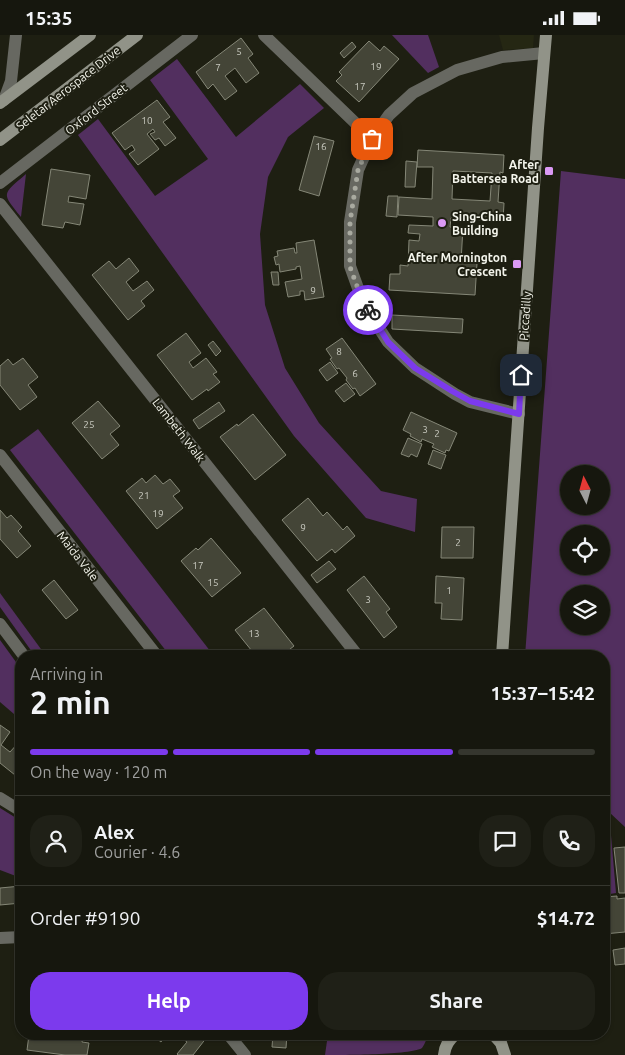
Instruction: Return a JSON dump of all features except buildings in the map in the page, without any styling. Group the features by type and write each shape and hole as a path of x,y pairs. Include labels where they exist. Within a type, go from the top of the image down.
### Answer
{"street":[{"path":"2,101 11,81 16,35"},
{"path":"2,101 90,35"},
{"name":"Seletar Aerospace Drive","path":"0,140 136,35"},
{"name":"Oxford Street","path":"0,183 192,35"},
{"path":"264,35 372,139"},
{"name":"Piccadilly","path":"502,650 546,35"},
{"path":"519,414 470,401 415,368 388,342 364,305 350,267 350,222 358,170 372,139 389,115 413,93 457,70 502,57 544,53"},
{"name":"Lambeth Walk","path":"0,204 353,650"},
{"name":"Maida Vale","path":"0,455 4,469 152,650"},
{"path":"0,624 20,650"},
{"path":"0,798 15,807"},
{"path":"0,938 15,937"},
{"path":"233,1040 244,1055"},
{"path":"499,1040 505,1055"}],"shaded area":[{"path":"392,35 428,35 439,67 428,73"},
{"path":"499,35 534,35 533,48 503,50"},
{"path":"177,59 236,137 300,84 324,108 288,137 268,177 260,234 265,305 285,368 319,423 381,491 417,499 415,532 366,518 294,436 78,135 98,119 155,196 208,159 150,80"},
{"path":"561,171 625,179 625,827 610,813 610,650 525,650"},
{"path":"26,174 21,217 10,203 7,194 12,186"},
{"path":"38,429 209,650 165,650 10,450"},
{"path":"0,593 42,650 31,650 0,607"},
{"path":"0,640 15,661 15,715 0,702"},
{"path":"0,808 15,817 15,876 0,870"},
{"path":"610,824 616,893 610,894"},
{"path":"327,1040 426,1040 422,1048 405,1052 325,1055"}],"way so far":[{"path":"368,310 364,305 350,267 350,222 358,170 372,139"}],"place":[{"name":"After Battersea Road","path":"549,171"},
{"name":"Sing-China Building","path":"442,223"},
{"name":"After Mornington Crescent","path":"517,264"}],"route":[{"path":"368,310 388,342 415,368 470,401 519,414 521,375"}]}
